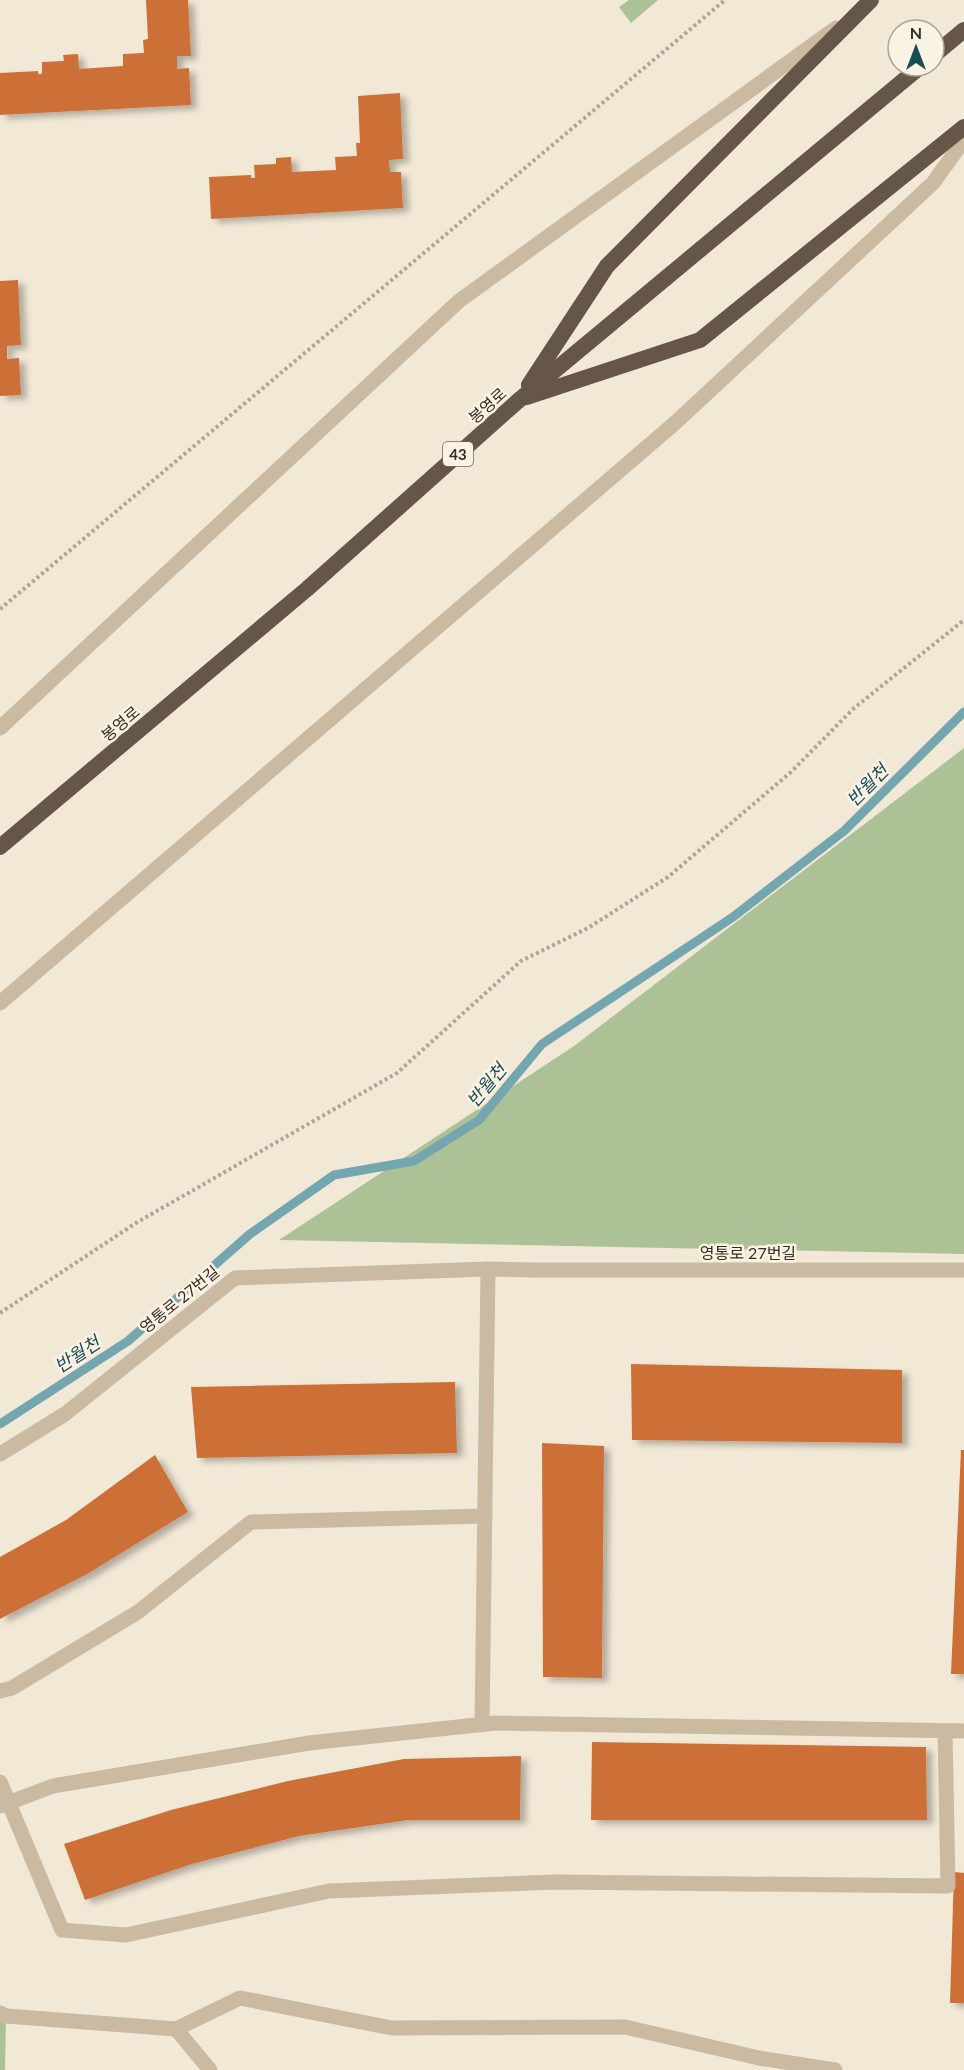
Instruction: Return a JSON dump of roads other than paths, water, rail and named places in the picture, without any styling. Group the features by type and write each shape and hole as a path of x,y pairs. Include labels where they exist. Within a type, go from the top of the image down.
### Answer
{"highway":[{"path":"518,401 607,266 871,0"},
{"path":"946,45 964,30"},
{"name":"봉영로","path":"0,847 307,589 518,401 907,78"},
{"path":"518,401 700,340 964,126"}],"street":[{"path":"0,728 459,301 853,16"},
{"path":"0,1003 675,423 933,183 964,140"},
{"path":"482,1725 488,1269"},
{"name":"영통로 27번길","path":"0,1454 65,1414 235,1278 488,1269 964,1270"},
{"path":"0,1691 12,1688 138,1612 250,1522 485,1516"},
{"path":"4,1804 53,1786 309,1743 482,1725 964,1731"},
{"path":"0,1782 4,1804 62,1930 126,1935 329,1891 555,1882 948,1886 945,1731"},
{"path":"0,2013 6,2016 176,2029 240,1998 392,2028 626,2027 759,2058 835,2070"},
{"path":"176,2029 210,2070"}],"waterway":[{"name":"반월천","path":"0,1424 128,1341 250,1234 334,1175 414,1161 479,1120 542,1044 733,917 844,831 964,712"}]}
